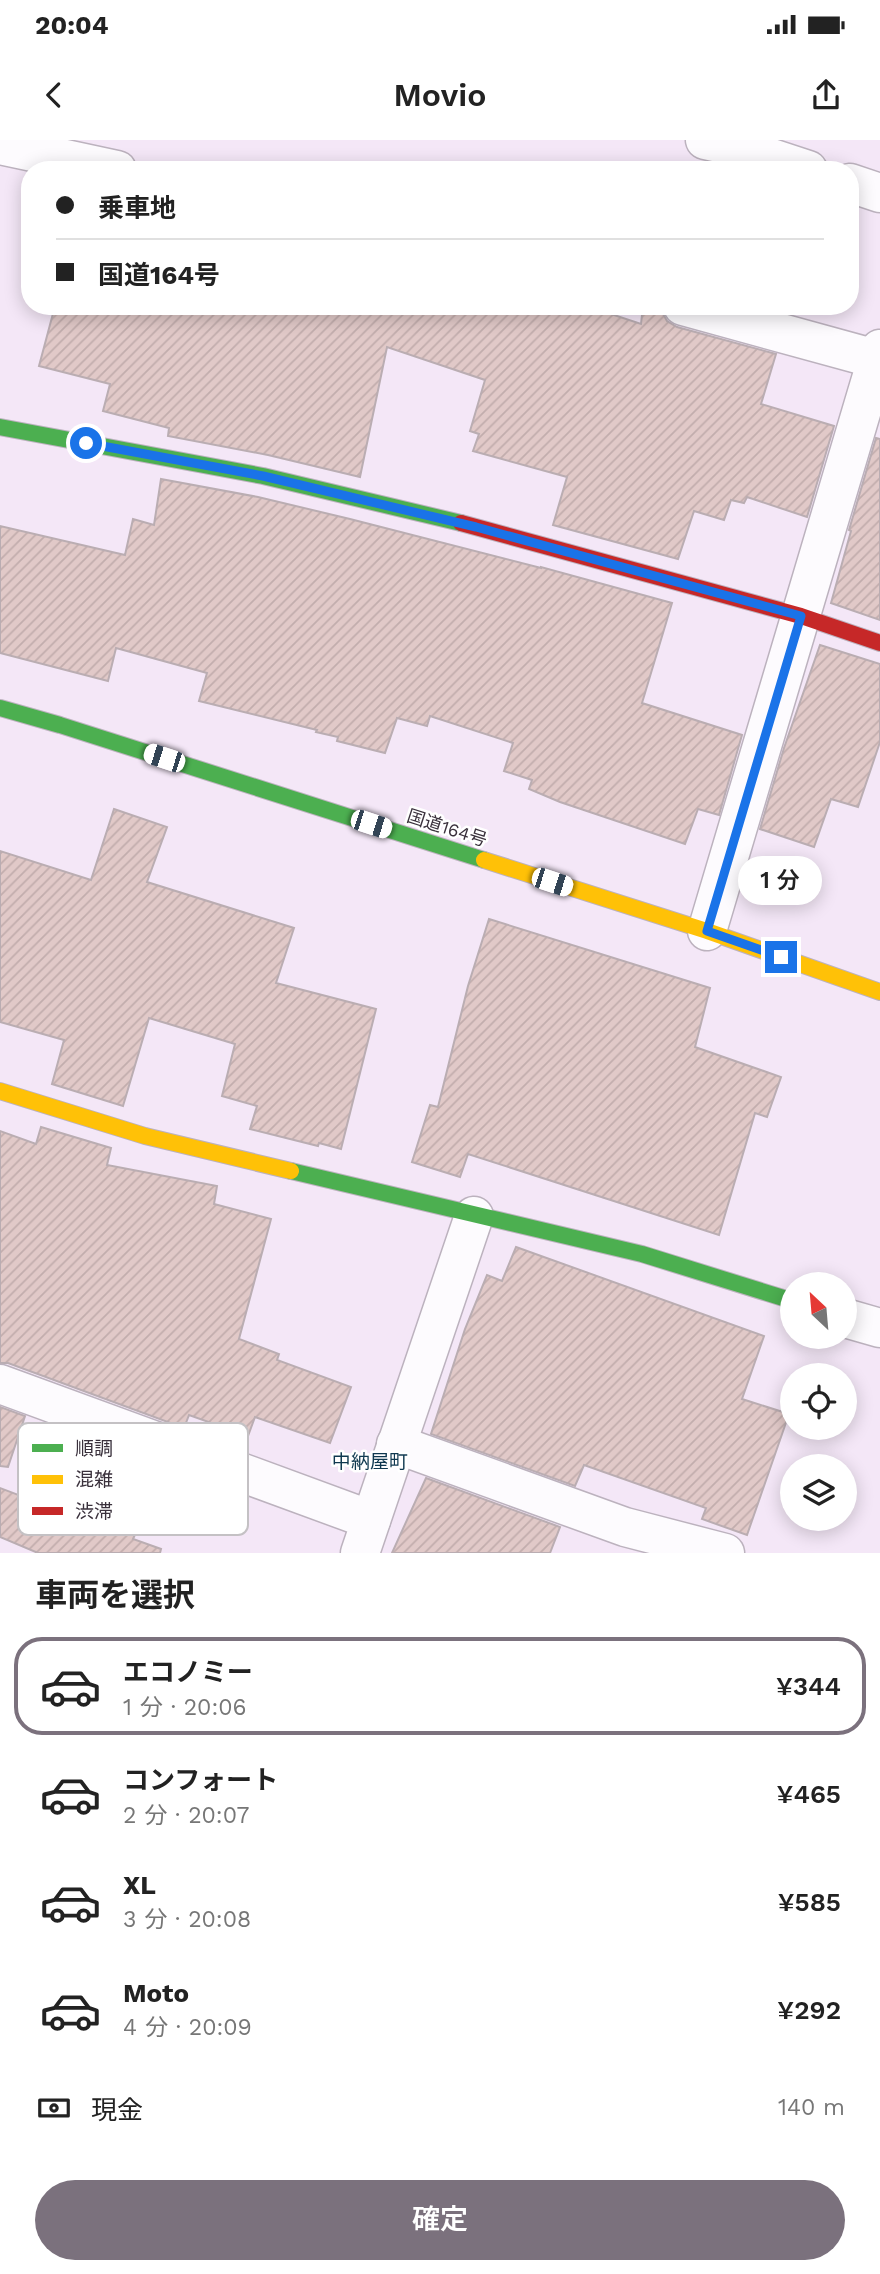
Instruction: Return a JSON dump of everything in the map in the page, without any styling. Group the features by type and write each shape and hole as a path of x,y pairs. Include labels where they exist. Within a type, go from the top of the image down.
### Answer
{"main road":[{"path":"0,427 263,476 502,533 801,616 880,643"},
{"name":"国道164号","path":"0,708 707,931 880,992"},
{"path":"0,1091 145,1136 642,1254 780,1297"}],"street":[{"path":"705,140 781,161"},
{"path":"0,145 75,161"},
{"path":"859,186 880,193"},
{"path":"707,931 878,354 720,315"},
{"path":"248,1487 365,1536 474,1216"},
{"path":"858,1322 880,1328"},
{"path":"0,1384 94,1423"},
{"path":"396,1444 625,1527 725,1553"}],"building":[{"path":"53,315 614,315 641,324 642,315 664,315 667,321 677,327 776,354 761,404 834,426 807,517 747,497 744,503 731,500 724,520 694,511 678,559 553,525 567,477 473,451 479,434 470,431 485,380 387,347 360,477 268,455 168,436 169,428 103,411 110,384 39,366"},
{"path":"876,438 880,439 880,620 831,603"},
{"path":"161,479 258,497 350,519 672,603 642,703 742,735 719,815 698,809 685,844 529,789 532,780 504,771 513,743 430,716 427,726 397,718 385,753 337,741 338,737 316,732 317,730 199,701 207,673 116,648 108,681 0,653 0,526 125,555 133,519 154,525"},
{"path":"820,645 880,664 880,742 858,807 831,799 814,847 760,829 784,748"},
{"path":"114,809 167,827 147,882 294,928 276,983 376,1009 341,1149 250,1129 257,1106 222,1096 235,1044 149,1018 123,1106 52,1084 64,1040 0,1022 0,851 91,880"},
{"path":"489,919 710,988 695,1047 781,1077 767,1117 755,1113 719,1235 468,1154 460,1177 412,1162 430,1105 438,1107 468,986"},
{"path":"41,1127 111,1148 107,1165 217,1186 214,1204 271,1219 239,1339 279,1354 277,1360 351,1387 330,1443 255,1417 248,1436 248,1423 211,1423 189,1415 186,1423 170,1423 8,1363 0,1363 0,1131 36,1144"},
{"path":"516,1247 764,1336 742,1399 780,1411 780,1440 747,1535 702,1519 706,1508 584,1465 575,1486 431,1434 465,1329 487,1275 502,1281"},
{"path":"0,1407 25,1416 23,1423 18,1423 18,1437 8,1467 0,1466"},
{"path":"426,1478 560,1527 550,1553 392,1553"},
{"path":"0,1488 18,1495 18,1535 135,1535 133,1539 161,1549 160,1553 38,1553 0,1537"}],"traffic: fast":[{"path":"0,427 263,476 461,523"},
{"path":"0,708 484,860"},
{"path":"291,1171 642,1254 780,1297"}],"traffic: slow":[{"path":"484,860 707,931 880,992"},
{"path":"0,1091 145,1136 291,1171"}],"traffic: jam":[{"path":"461,523 801,616 880,643"}],"district":[{"name":"中納屋町","path":"370,1461"}],"route":[{"path":"86,443 263,476 502,533 801,616 707,931 781,957"}]}
